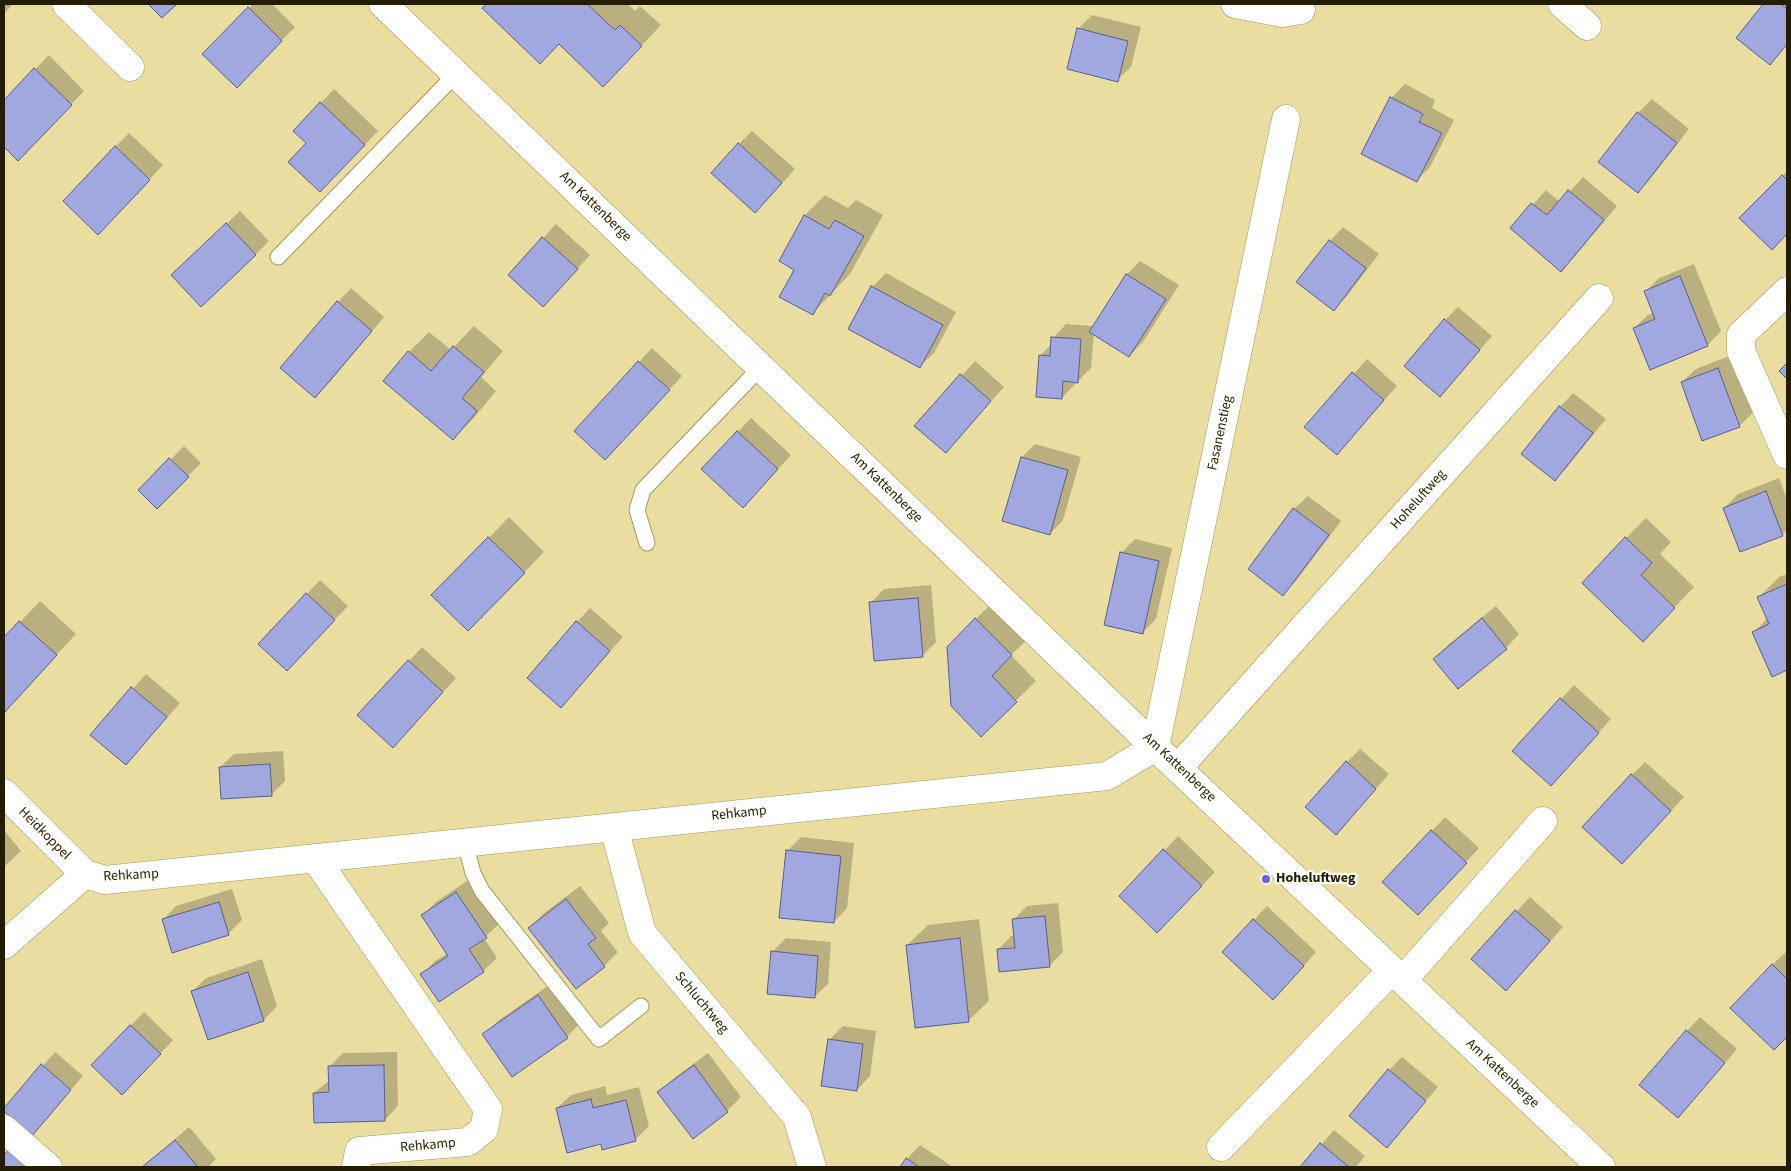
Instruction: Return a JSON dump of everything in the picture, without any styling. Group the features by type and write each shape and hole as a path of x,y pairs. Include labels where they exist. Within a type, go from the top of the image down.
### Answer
{"street":[{"path":"66,4 130,67"},
{"name":"Am Kattenberge","path":"383,4 1155,747 1601,1167"},
{"path":"1236,4 1282,13 1303,14"},
{"path":"1562,4 1587,26"},
{"name":"Fasanenstieg","path":"1155,747 1286,119"},
{"path":"1787,291 1741,335 1741,352 1787,455"},
{"name":"Hoheluftweg","path":"1178,768 1599,298"},
{"name":"Rehkamp","path":"4,945 85,874 105,880 1107,776 1155,747"},
{"name":"Heidkoppel","path":"4,793 85,874"},
{"path":"1221,1147 1397,975 1543,821"},
{"name":"Schluchtweg","path":"614,827 642,932 797,1118 812,1167"},
{"name":"Rehkamp","path":"315,858 488,1109 484,1129 468,1142 359,1152 356,1167"},
{"path":"4,1129 48,1167"}],"lane":[{"path":"278,257 456,74"},
{"path":"647,543 637,510 643,490 761,368"},
{"path":"465,842 473,872 482,891 599,1039 641,1006"}],"building":[{"path":"148,4 177,4 162,18"},
{"path":"487,4 587,4 615,30 620,25 642,46 603,87 559,44 540,64 482,8"},
{"path":"1763,4 1781,4 1787,9 1787,44 1770,65 1736,38"},
{"path":"248,7 282,41 237,88 202,54"},
{"path":"1077,28 1128,41 1118,82 1067,69"},
{"path":"34,68 72,105 18,161 4,147 4,100"},
{"path":"1390,97 1423,114 1419,122 1442,133 1417,182 1361,154"},
{"path":"320,102 365,145 320,192 288,162 306,143 293,131"},
{"path":"1637,112 1677,143 1638,193 1598,162"},
{"path":"738,143 782,183 755,213 711,173"},
{"path":"115,146 150,180 98,235 63,201"},
{"path":"1782,175 1787,180 1787,234 1772,250 1739,218"},
{"path":"1568,190 1604,220 1561,272 1510,228 1531,203 1547,215"},
{"path":"804,215 829,229 835,220 864,236 830,296 825,293 813,315 779,297 794,270 779,261"},
{"path":"226,223 256,255 201,307 171,275"},
{"path":"542,237 578,269 543,307 508,275"},
{"path":"1329,240 1366,268 1334,311 1296,282"},
{"path":"1126,274 1166,299 1129,357 1089,332"},
{"path":"1680,276 1708,346 1650,370 1633,328 1655,319 1644,291"},
{"path":"871,286 943,325 920,368 848,329"},
{"path":"337,301 372,331 315,398 280,368"},
{"path":"1444,319 1480,350 1440,397 1404,366"},
{"path":"1051,337 1081,339 1078,383 1063,381 1062,399 1036,397 1039,355 1050,356"},
{"path":"453,346 484,372 462,398 477,411 453,440 383,381 408,351 431,371"},
{"path":"638,361 670,390 605,460 574,431"},
{"path":"1787,363 1787,379 1779,371"},
{"path":"1718,368 1740,427 1702,441 1681,382"},
{"path":"1352,372 1384,400 1337,455 1304,427"},
{"path":"960,374 991,401 946,453 914,426"},
{"path":"1559,406 1593,433 1555,481 1521,454"},
{"path":"737,431 778,469 743,508 701,469"},
{"path":"1021,457 1068,470 1050,535 1002,521"},
{"path":"169,458 189,477 157,509 138,490"},
{"path":"1766,491 1783,536 1740,552 1723,508"},
{"path":"1293,508 1329,535 1283,596 1248,569"},
{"path":"488,537 525,573 468,631 431,595"},
{"path":"1625,537 1652,563 1641,575 1675,608 1643,642 1582,583"},
{"path":"1120,552 1159,561 1143,634 1104,625"},
{"path":"1787,584 1787,670 1772,677 1752,632 1769,624 1757,597"},
{"path":"306,593 335,620 287,671 258,644"},
{"path":"918,598 923,657 874,661 869,602"},
{"path":"975,618 1012,655 992,676 1017,702 981,737 951,706 947,647"},
{"path":"1482,618 1507,649 1458,689 1433,659"},
{"path":"19,621 57,655 4,713 4,637"},
{"path":"576,621 610,651 561,708 527,678"},
{"path":"408,660 443,692 393,748 357,715"},
{"path":"131,687 167,717 126,765 90,735"},
{"path":"1560,698 1599,733 1551,786 1512,751"},
{"path":"1346,761 1376,789 1336,835 1305,807"},
{"path":"270,764 272,796 221,799 219,767"},
{"path":"1631,774 1671,811 1622,864 1582,827"},
{"path":"1431,830 1467,863 1418,915 1382,882"},
{"path":"1163,849 1202,886 1157,933 1119,896"},
{"path":"786,850 841,856 834,923 779,918"},
{"path":"456,892 487,938 469,949 484,972 439,1002 420,974 448,956 421,915"},
{"path":"566,899 596,938 588,944 605,967 576,989 528,928"},
{"path":"219,902 229,935 172,953 162,919"},
{"path":"1515,910 1550,941 1506,991 1471,959"},
{"path":"1045,916 1050,967 999,972 997,949 1015,948 1012,919"},
{"path":"1253,919 1304,966 1273,1000 1222,952"},
{"path":"960,938 969,1022 915,1028 906,945"},
{"path":"771,951 818,956 815,998 767,994"},
{"path":"1772,964 1787,979 1787,1037 1774,1050 1730,1008"},
{"path":"248,972 264,1021 208,1040 191,991"},
{"path":"538,995 568,1038 512,1077 482,1034"},
{"path":"130,1025 161,1054 122,1095 91,1065"},
{"path":"1686,1030 1725,1063 1678,1118 1639,1085"},
{"path":"828,1039 863,1044 857,1091 821,1086"},
{"path":"41,1064 71,1090 32,1136 4,1111 4,1108"},
{"path":"384,1065 385,1121 314,1123 313,1093 329,1092 328,1066"},
{"path":"694,1065 728,1112 693,1139 657,1092"},
{"path":"1388,1069 1426,1101 1387,1148 1349,1116"},
{"path":"591,1099 593,1108 626,1100 636,1141 602,1150 601,1144 567,1153 556,1108"},
{"path":"175,1140 198,1167 142,1167"},
{"path":"1320,1143 1349,1167 1300,1167"},
{"path":"11,1147 35,1167 4,1167 4,1155"},
{"path":"906,1158 919,1167 900,1167"}],"place":[{"name":"Hoheluftweg","path":"1266,879"}]}
